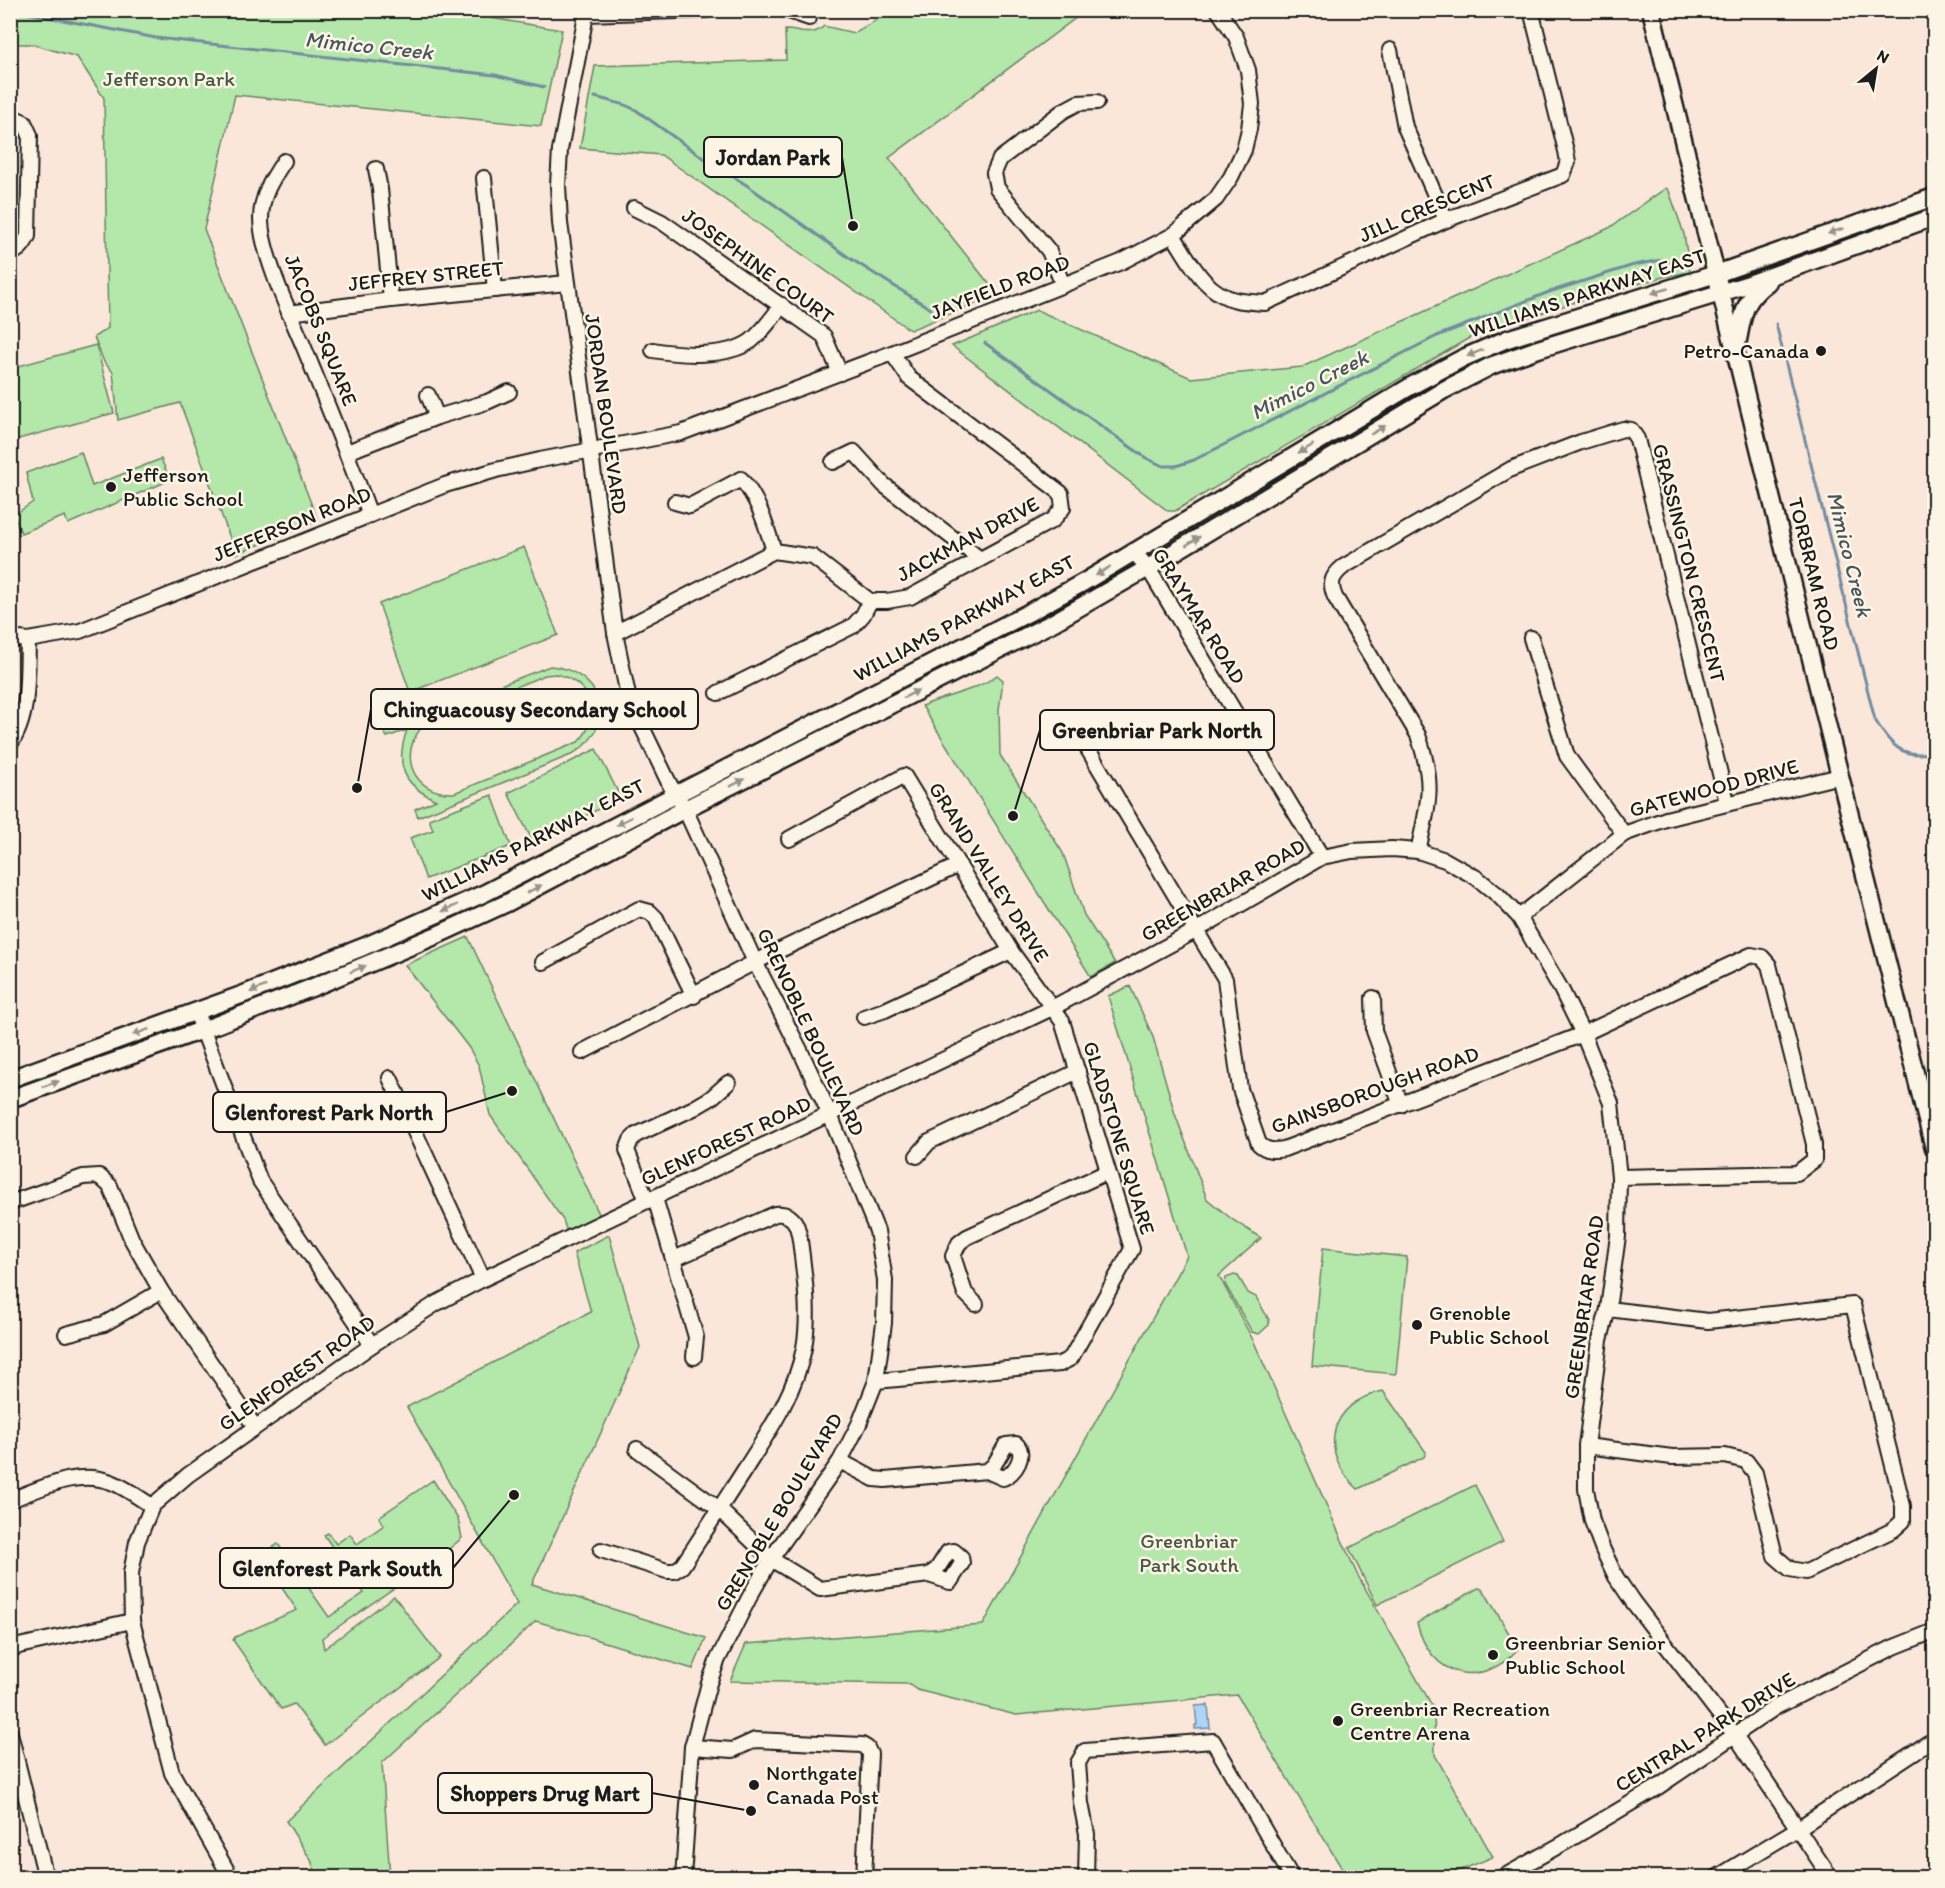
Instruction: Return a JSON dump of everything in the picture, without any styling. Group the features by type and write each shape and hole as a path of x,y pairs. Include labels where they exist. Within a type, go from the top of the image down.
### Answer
{"main road":[{"name":"TORBRAM ROAD","path":"1651,10 1840,776 1935,1148"},
{"name":"WILLIAMS PARKWAY EAST","path":"10,1079 196,1012 363,946 485,893 1028,613 1084,582 1411,386 1463,358 1507,339 1716,274 1935,197"},
{"name":"WILLIAMS PARKWAY EAST","path":"10,1099 311,988 435,936 576,868 685,809 1054,622 1444,390 1493,365 1782,272 1935,217"},
{"path":"1736,349 1749,299 1782,272"}],"street":[{"path":"586,12 707,10"},
{"path":"786,10 809,18"},
{"name":"JAYFIELD ROAD","path":"591,450 681,433 892,353 1121,262 1173,235 1216,199 1240,159 1249,129 1252,104 1248,70 1236,37 1218,10"},
{"name":"JILL CRESCENT","path":"1173,235 1199,276 1217,293 1237,301 1265,303 1446,220 1563,175 1568,162 1566,151 1531,10"},
{"name":"JORDAN BOULEVARD","path":"586,12 569,92 560,150 558,185 567,283 615,633 629,700 670,785 685,809"},
{"path":"1390,50 1405,127 1446,220"},
{"path":"1063,285 1049,251 997,188 994,173 1000,159 1064,111 1078,104 1098,102"},
{"path":"10,116 24,122 30,135 28,236 24,245 16,252 10,253"},
{"name":"JACOBS SQUARE","path":"284,161 270,181 262,202 261,233 370,515"},
{"path":"376,169 391,300"},
{"path":"484,178 495,290"},
{"name":"JOSEPHINE COURT","path":"634,208 662,222 824,336 840,373"},
{"name":"JEFFREY STREET","path":"290,313 391,300 567,283"},
{"path":"653,350 675,353 722,352 735,349 750,342 763,330 782,305"},
{"name":"JACKMAN DRIVE","path":"870,601 910,597 1053,520 1063,508 1061,493 909,378 892,353"},
{"path":"347,452 509,392"},
{"path":"428,395 437,417"},
{"name":"GRASSINGTON CRESCENT","path":"1418,851 1429,797 1430,779 1426,758 1418,735 1331,590 1331,581 1343,567 1511,469 1581,442 1623,429 1631,430 1637,439 1727,802"},
{"name":"JEFFERSON ROAD","path":"10,638 28,640 80,631 445,485 496,470 591,450"},
{"path":"833,462 854,452 884,485 980,559"},
{"path":"675,502 690,506 741,479 753,493 760,508 774,551"},
{"path":"615,633 774,551 813,557 870,601 863,615 853,626 718,693"},
{"name":"GRAYMAR ROAD","path":"1133,551 1148,568 1322,857"},
{"path":"1531,638 1567,756 1624,834"},
{"path":"10,744 16,738 27,696 28,640"},
{"path":"1080,736 1197,930"},
{"name":"GRAND VALLEY DRIVE","path":"789,839 904,776 1011,951 1052,1008"},
{"name":"GATEWOOD DRIVE","path":"1519,917 1624,834 1666,819 1727,802 1840,776"},
{"name":"GRENOBLE BOULEVARD","path":"683,1878 692,1747 709,1683 718,1659 771,1559 840,1461 859,1424 876,1381 884,1323 885,1280 877,1231 830,1115 755,962 685,809"},
{"name":"GREENBRIAR ROAD","path":"830,1115 1052,1008 1197,930 1322,857 1369,850 1418,851 1445,860 1477,878 1498,895 1519,917 1561,989 1583,1034 1611,1103 1619,1177 1618,1236 1608,1309 1600,1340 1586,1446 1586,1489 1593,1521 1603,1550 1616,1577 1735,1735 1831,1878"},
{"path":"582,1052 694,996 755,962 959,865"},
{"path":"543,962 639,909 650,912 656,918 694,996"},
{"name":"GAINSBOROUGH ROAD","path":"1197,930 1225,979 1240,1089 1259,1144 1265,1149 1274,1151 1401,1105 1583,1034 1751,955 1762,957 1769,965 1814,1144 1814,1160 1797,1173 1619,1177"},
{"path":"864,1017 885,1010 1011,951"},
{"path":"1373,998 1374,1031 1401,1105"},
{"name":"GLADSTONE SQUARE","path":"876,1381 1060,1364 1071,1358 1132,1249 1062,1021 1052,1008"},
{"path":"196,1012 260,1182 372,1345"},
{"path":"917,1156 929,1142 1078,1071"},
{"path":"390,1077 483,1279"},
{"path":"694,1357 696,1337 674,1259 651,1199 627,1150 636,1135 711,1098 728,1083"},
{"name":"GLENFOREST ROAD","path":"231,1878 172,1773 132,1621 131,1574 137,1542 152,1506 188,1474 372,1345 437,1303 830,1115"},
{"path":"976,1304 965,1293 953,1256 959,1243 967,1237 1107,1172"},
{"path":"10,1203 83,1177 99,1176 110,1185 132,1240 161,1291 255,1427"},
{"path":"602,1550 667,1571 674,1571 682,1566 777,1416 791,1389 804,1348 808,1306 799,1234 794,1220 784,1213 775,1214 674,1259"},
{"path":"66,1334 104,1324 161,1291"},
{"path":"1586,1446 1672,1457 1725,1456 1746,1461 1755,1473 1775,1556 1790,1569 1806,1572 1893,1530 1903,1521 1902,1506 1853,1305 1708,1321 1608,1309"},
{"path":"637,1449 719,1509 771,1559 820,1589 929,1575"},
{"path":"840,1461 874,1479 885,1480 987,1471"},
{"path":"10,1500 75,1477 91,1477 112,1482 152,1506"},
{"path":"10,1650 19,1646 132,1621"},
{"name":"CENTRAL PARK DRIVE","path":"1501,1878 1658,1787 1776,1707 1894,1647 1935,1631"},
{"path":"10,1733 46,1878"},
{"path":"692,1747 733,1750 755,1740 862,1745 867,1748 870,1754 864,1878"},
{"path":"1086,1878 1087,1834 1081,1803 1078,1763 1085,1751 1213,1741 1292,1878"},
{"path":"1716,1878 1928,1743 1935,1743"}],"green space":[{"name":"Jefferson Park","path":"11,11 450,11 562,30 541,126 235,95 204,229 318,521 236,554 180,403 118,420 113,372 104,362 94,337 108,328 104,98 77,57 31,44 11,44"},
{"path":"892,11 1085,11 889,158 998,295 910,330 661,155 580,148 595,66 786,60 785,30 810,33 824,26 854,33"},
{"path":"1666,188 1684,234 1690,272 1597,295 1476,334 1175,511 1168,511 952,346 1037,310 1191,378 1302,367 1609,228"},
{"path":"96,345 114,413 11,441 11,368"},
{"path":"81,452 92,486 161,459 170,480 68,524 65,516 21,533 14,515 33,502 26,473"},
{"path":"524,547 558,635 410,692 379,604"},
{"path":"550,666 573,672 583,679 592,687 600,708 600,719 593,736 571,755 418,817 415,809 436,800 415,788 404,772 402,753 407,730 387,737 383,730","holes":["556,674 568,678 585,692 592,711 586,732 578,742 454,793 439,792 427,787 418,779 410,758 417,734 426,723 545,675"]},
{"path":"997,675 1003,680 999,710 1000,755 1063,853 1084,915 1115,963 1091,977 922,706 970,689"},
{"path":"596,749 621,798 533,842 508,793"},
{"path":"492,795 511,846 426,879 410,838 433,830 429,819"},
{"path":"468,937 600,1216 567,1232 563,1220 490,1115 479,1066 469,1048 405,965"},
{"name":"Greenbriar Park South","path":"1130,986 1153,1037 1175,1114 1207,1199 1233,1220 1261,1238 1219,1276 1254,1342 1357,1574 1434,1709 1435,1755 1493,1857 1444,1877 1347,1877 1237,1695 1016,1715 917,1690 908,1684 730,1681 746,1644 983,1625 1187,1256 1108,996"},
{"path":"609,1235 640,1347 532,1584 706,1638 693,1669 536,1621 382,1763 390,1877 317,1877 311,1860 286,1821 517,1604 407,1407 591,1312 574,1253"},
{"path":"1323,1248 1407,1257 1396,1374 1312,1366"},
{"path":"1238,1276 1248,1293 1256,1297 1269,1320 1269,1325 1259,1334 1252,1332 1225,1284 1226,1278"},
{"path":"1383,1391 1426,1452 1424,1457 1358,1489 1345,1475 1337,1460 1334,1445 1335,1431 1341,1418 1351,1406 1365,1397"},
{"path":"433,1480 458,1519 462,1538 442,1555 417,1560 389,1579 394,1588 322,1638 324,1649 394,1596 440,1657 325,1745 294,1704 281,1709 233,1640 235,1637 297,1610 260,1556 278,1544 329,1617 364,1593 324,1535 328,1533 336,1544 350,1534 357,1544 384,1525 379,1517"},
{"path":"1475,1485 1503,1542 1377,1605 1349,1548"},
{"path":"1478,1588 1483,1589 1518,1649 1503,1662 1488,1670 1473,1673 1458,1672 1445,1666 1433,1656 1417,1623"}],"water":[{"path":"1208,1705 1210,1728 1195,1729 1197,1725 1195,1706"}],"waterway":[{"name":"Mimico Creek","path":"11,10 156,38 495,75 544,87"},
{"name":"Mimico Creek","path":"595,97 636,110 851,259 931,309"},
{"name":"Mimico Creek","path":"985,343 1146,458 1163,466 1176,466 1194,460 1437,336 1549,292 1634,265 1661,260 1674,263"},
{"name":"Mimico Creek","path":"1776,324 1875,720 1886,737 1898,748 1914,754 1934,752"}],"place":[{"name":"Jordan Park","path":"853,226"},
{"name":"Petro-Canada","path":"1821,351"},
{"name":"Jefferson Public School","path":"111,487"},
{"name":"Chinguacousy Secondary School","path":"357,788"},
{"name":"Greenbriar Park North","path":"1013,816"},
{"name":"Glenforest Park North","path":"512,1091"},
{"name":"Grenoble Public School","path":"1417,1325"},
{"name":"Glenforest Park South","path":"514,1495"},
{"name":"Greenbriar Senior Public School","path":"1493,1655"},
{"name":"Greenbriar Recreation Centre Arena","path":"1338,1721"},
{"name":"Northgate Canada Post","path":"754,1785"},
{"name":"Shoppers Drug Mart","path":"751,1811"}]}
